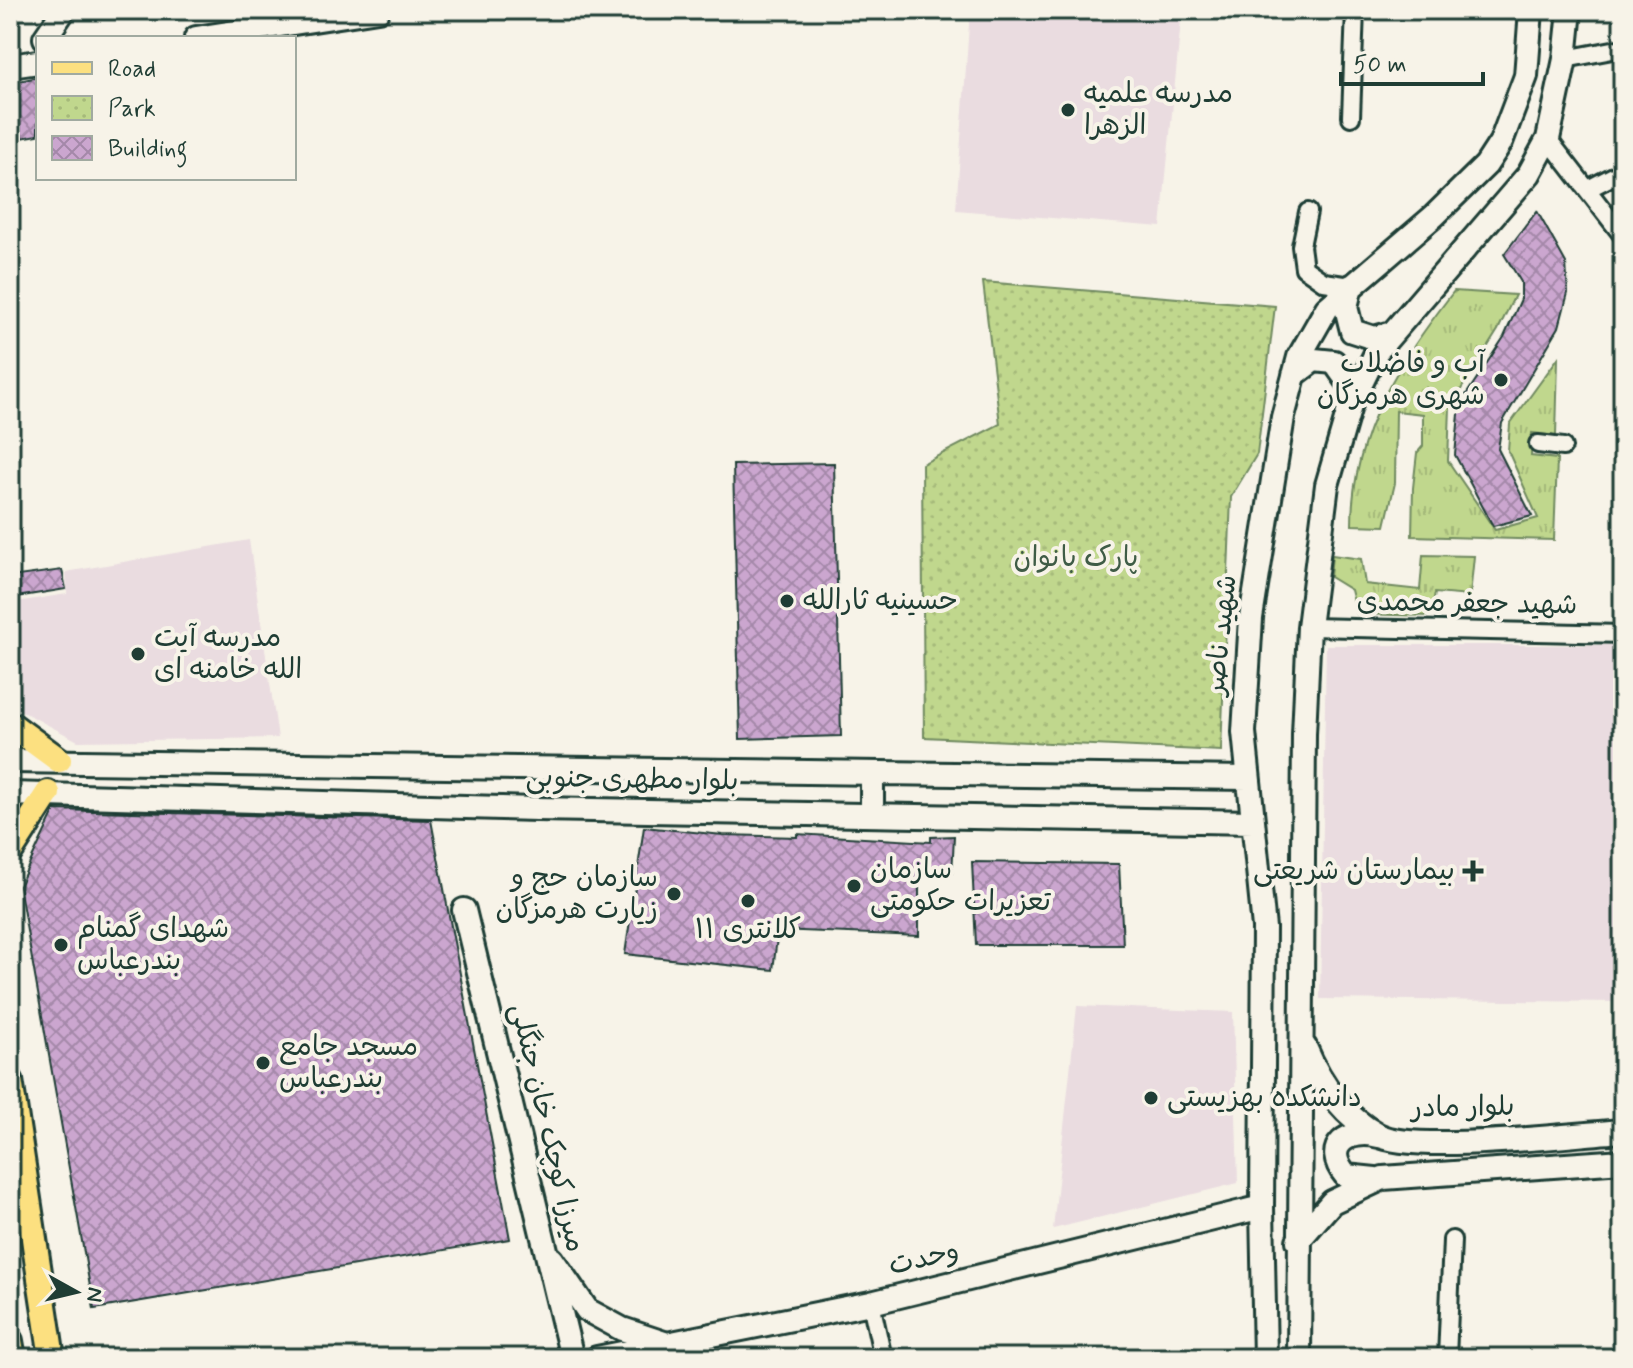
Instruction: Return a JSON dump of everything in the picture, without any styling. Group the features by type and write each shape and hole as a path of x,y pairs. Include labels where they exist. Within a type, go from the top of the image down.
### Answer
{"main road":[{"path":"10,724 59,760"},
{"path":"10,852 48,793"},
{"path":"10,1080 52,1358"},
{"path":"10,1341 13,1358"}],"street":[{"path":"46,36 64,10"},
{"path":"209,36 378,10"},
{"path":"1351,117 1355,10"},
{"name":"شهید ناصر","path":"1265,1358 1262,1207 1264,928 1244,732 1251,618 1283,417 1294,375 1312,329 1327,308 1434,216 1486,165 1501,142 1526,76 1531,10"},
{"path":"1299,1358 1304,734 1309,627 1327,485 1356,393 1377,351 1529,174 1548,139 1565,59 1570,10"},
{"path":"1565,59 1623,48"},
{"path":"1548,139 1623,236"},
{"path":"1588,189 1623,171"},
{"path":"1308,212 1301,246 1304,268 1324,282 1351,286 1346,307 1352,331 1374,338 1392,333"},
{"path":"1294,375 1314,360 1334,362 1356,393"},
{"path":"1538,444 1563,447"},
{"name":"شهید جعفر محمدی","path":"1309,627 1623,634"},
{"name":"بلوار مطهری جنوبی","path":"10,761 1248,778"},
{"path":"368,767 369,803"},
{"path":"872,773 872,815"},
{"name":"بلوار مطهری جنوبی","path":"10,794 1253,822"},
{"name":"میرزا کوچک خان جنگلی","path":"464,910 542,1245 572,1358"},
{"name":"بلوار مادر","path":"1303,1043 1317,1074 1334,1098 1380,1136 1432,1143 1623,1131"},
{"path":"1380,1136 1355,1132 1346,1136 1336,1155 1339,1168 1346,1176 1383,1178 1623,1161"},
{"path":"1298,1241 1332,1202 1383,1178"},
{"name":"وحدت","path":"597,1358 660,1351 871,1303 1262,1207"},
{"path":"1447,1358 1452,1240"},
{"path":"542,1245 587,1310 660,1351"},
{"path":"871,1303 883,1358"}],"shaded area":[{"name":"مدرسه علمیه الزهرا","path":"970,10 1182,10 1161,227 956,210"},
{"name":"مدرسه آیت الله خامنه ای","path":"249,540 278,738 78,741 10,705 10,603 67,594 66,572"},
{"name":"بیمارستان شریعتی","path":"1326,645 1623,645 1623,1002 1320,999"},
{"name":"دانشکده بهزیستی","path":"1077,1006 1233,1012 1238,1183 1053,1229"}],"green space":[{"name":"پارک بانوان","path":"983,282 1275,306 1257,454 1231,497 1221,751 924,737 922,464 1000,424"},
{"path":"1454,291 1515,295 1498,330 1450,407 1448,461 1495,530 1538,518 1508,451 1510,424 1558,358 1556,436 1532,433 1531,456 1557,459 1554,540 1412,536 1413,488 1417,453 1423,446 1423,414 1396,411 1395,483 1385,526 1352,525 1360,459 1382,400 1415,345"},
{"path":"1618,383 1623,383 1623,493 1616,493"},
{"path":"1332,555 1361,559 1365,584 1420,590 1423,555 1474,556 1470,596 1435,593 1431,616 1357,614 1351,590 1330,577"}],"building":[{"path":"36,77 36,135 10,140 10,83"},
{"name":"آب و فاضلاب شهری هرمزگان","path":"1537,211 1566,263 1568,293 1559,327 1502,423 1498,449 1532,516 1493,526 1455,455 1460,404 1504,337 1521,299 1521,282 1504,254"},
{"name":"حسینیه ثارالله","path":"834,463 841,736 740,739 733,465"},
{"path":"62,570 66,589 10,598 10,577"},
{"name":"مسجد جامع بندرعباس","path":"55,810 431,820 510,1239 94,1309 19,886"},
{"path":"644,827 723,835 797,837 797,834 931,842 931,837 954,836 952,874 919,874 919,936 778,930 773,970 625,954"},
{"path":"972,862 1119,864 1123,945 976,945"}],"place":[{"name":"مدرسه علمیه الزهرا","path":"1068,110"},
{"name":"آب و فاضلاب شهری هرمزگان","path":"1501,380"},
{"name":"حسینیه ثارالله","path":"787,601"},
{"name":"مدرسه آیت الله خامنه ای","path":"138,654"},
{"name":"بیمارستان شریعتی","path":"1473,871"},
{"name":"سازمان تعزیرات حکومتی","path":"854,886"},
{"name":"سازمان حج و زیارت هرمزگان","path":"674,894"},
{"name":"کلانتری ۱۱","path":"748,901"},
{"name":"شهدای گمنام بندرعباس","path":"61,945"},
{"name":"مسجد جامع بندرعباس","path":"263,1063"},
{"name":"دانشکده بهزیستی","path":"1151,1098"}]}
